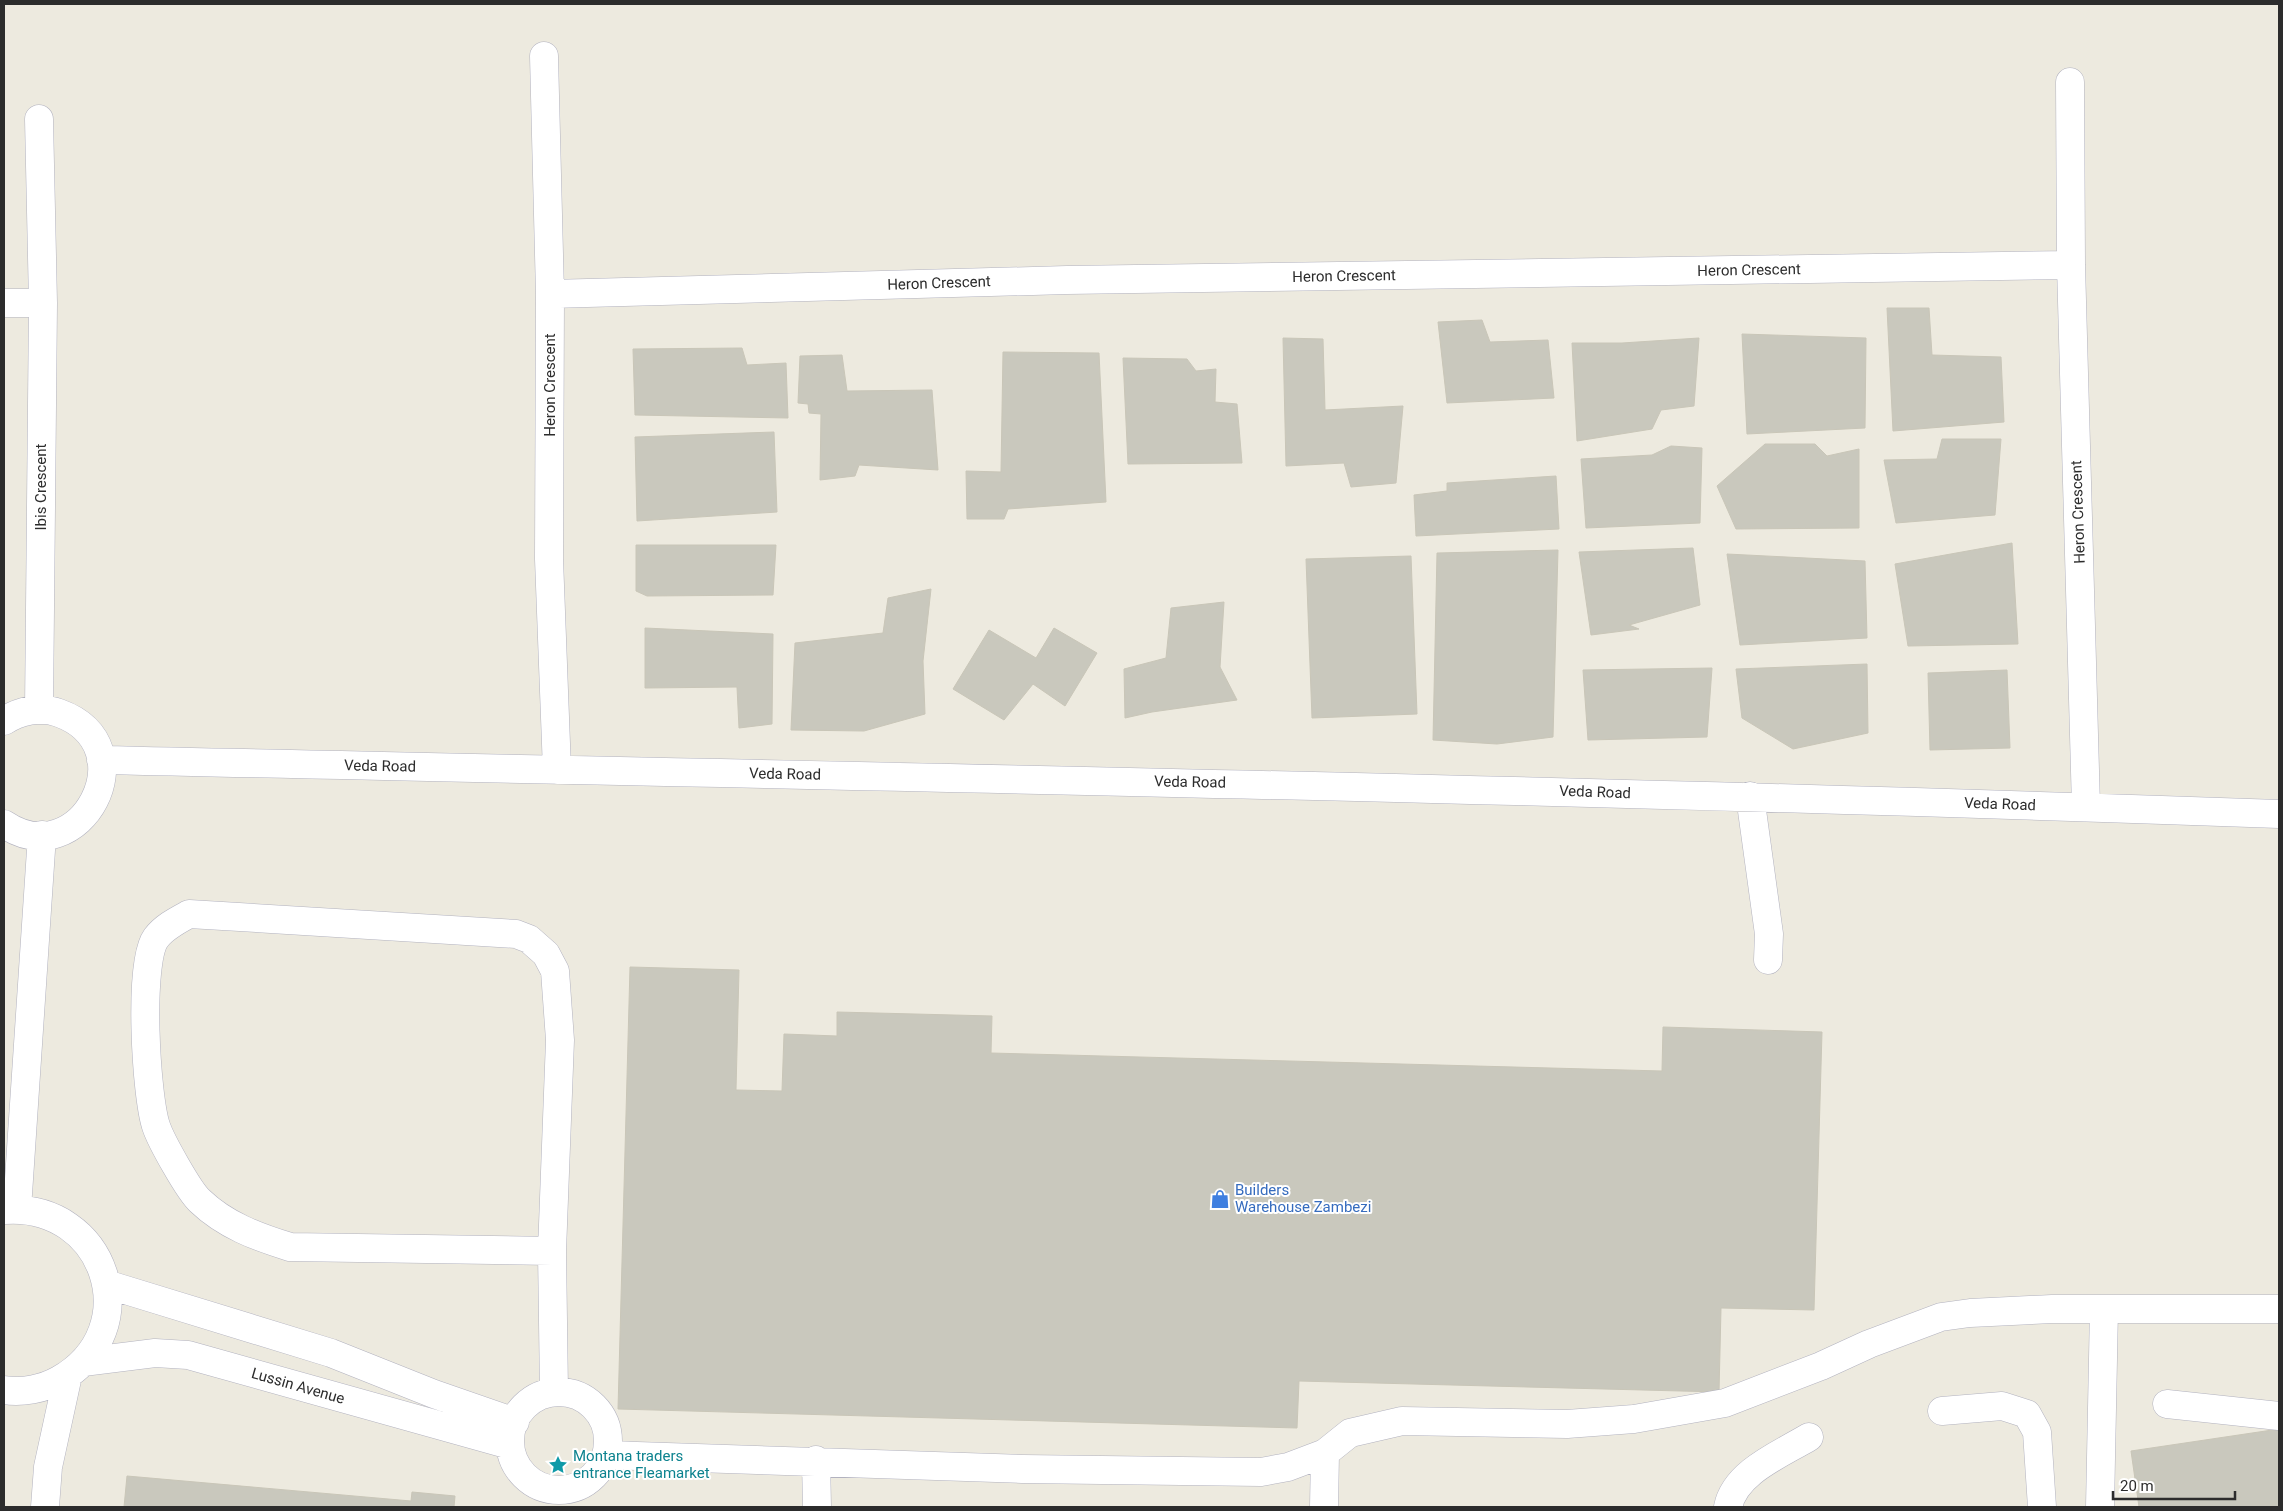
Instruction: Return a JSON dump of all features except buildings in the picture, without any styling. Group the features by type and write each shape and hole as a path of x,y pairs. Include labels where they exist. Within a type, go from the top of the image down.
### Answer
{"street":[{"path":"544,56 550,294"},
{"path":"2070,82 2071,265"},
{"name":"Ibis Crescent","path":"38,119 42,303 39,710"},
{"name":"Heron Crescent","path":"557,770 549,559 550,294 1086,279 2071,265 2086,807"},
{"path":"4,304 42,303"},
{"path":"4,722 18,714 39,710 54,711 79,724 97,746 101,760 100,789 87,814 63,830 42,835 29,835 4,824"},
{"name":"Veda Road","path":"101,760 1231,783 1750,796 2279,814"},
{"path":"1750,796 1770,934 1768,960"},
{"path":"42,835 10,1210 48,1215 75,1230 96,1255 106,1284 107,1305 104,1326 99,1338 75,1368 48,1467 45,1507"},
{"path":"552,1251 290,1247 256,1237 227,1221 198,1200 156,1127 151,1105 145,1030 148,971 155,939 172,923 190,914 516,934 529,939 546,954 555,970 560,1040 552,1251 554,1392"},
{"path":"106,1284 331,1353 434,1394 512,1434"},
{"path":"2100,1507 2104,1309"},
{"path":"607,1455 816,1460 1022,1469 1261,1472 1288,1467 1325,1453 1350,1433 1402,1421 1567,1424 1634,1419 1725,1403 1940,1317 2007,1311 2279,1309"},
{"name":"Lussin Avenue","path":"4,1390 39,1388 75,1368 155,1353 188,1355 512,1434"},
{"path":"554,1392 573,1394 590,1403 603,1418 608,1435 607,1455 599,1469 588,1481 572,1488 556,1490 539,1486 524,1476 515,1462 512,1434 517,1414 540,1395 554,1392"},
{"path":"2167,1404 2279,1416"},
{"path":"1942,1411 2002,1406 2027,1414 2037,1432 2042,1507"},
{"path":"1728,1507 1739,1482 1763,1464 1809,1437"},
{"path":"1324,1507 1325,1453"},
{"path":"816,1460 817,1507"}],"place":[{"name":"Builders Warehouse Zambezi","path":"1220,1199"},
{"name":"Montana traders entrance Fleamarket","path":"558,1465"}]}
